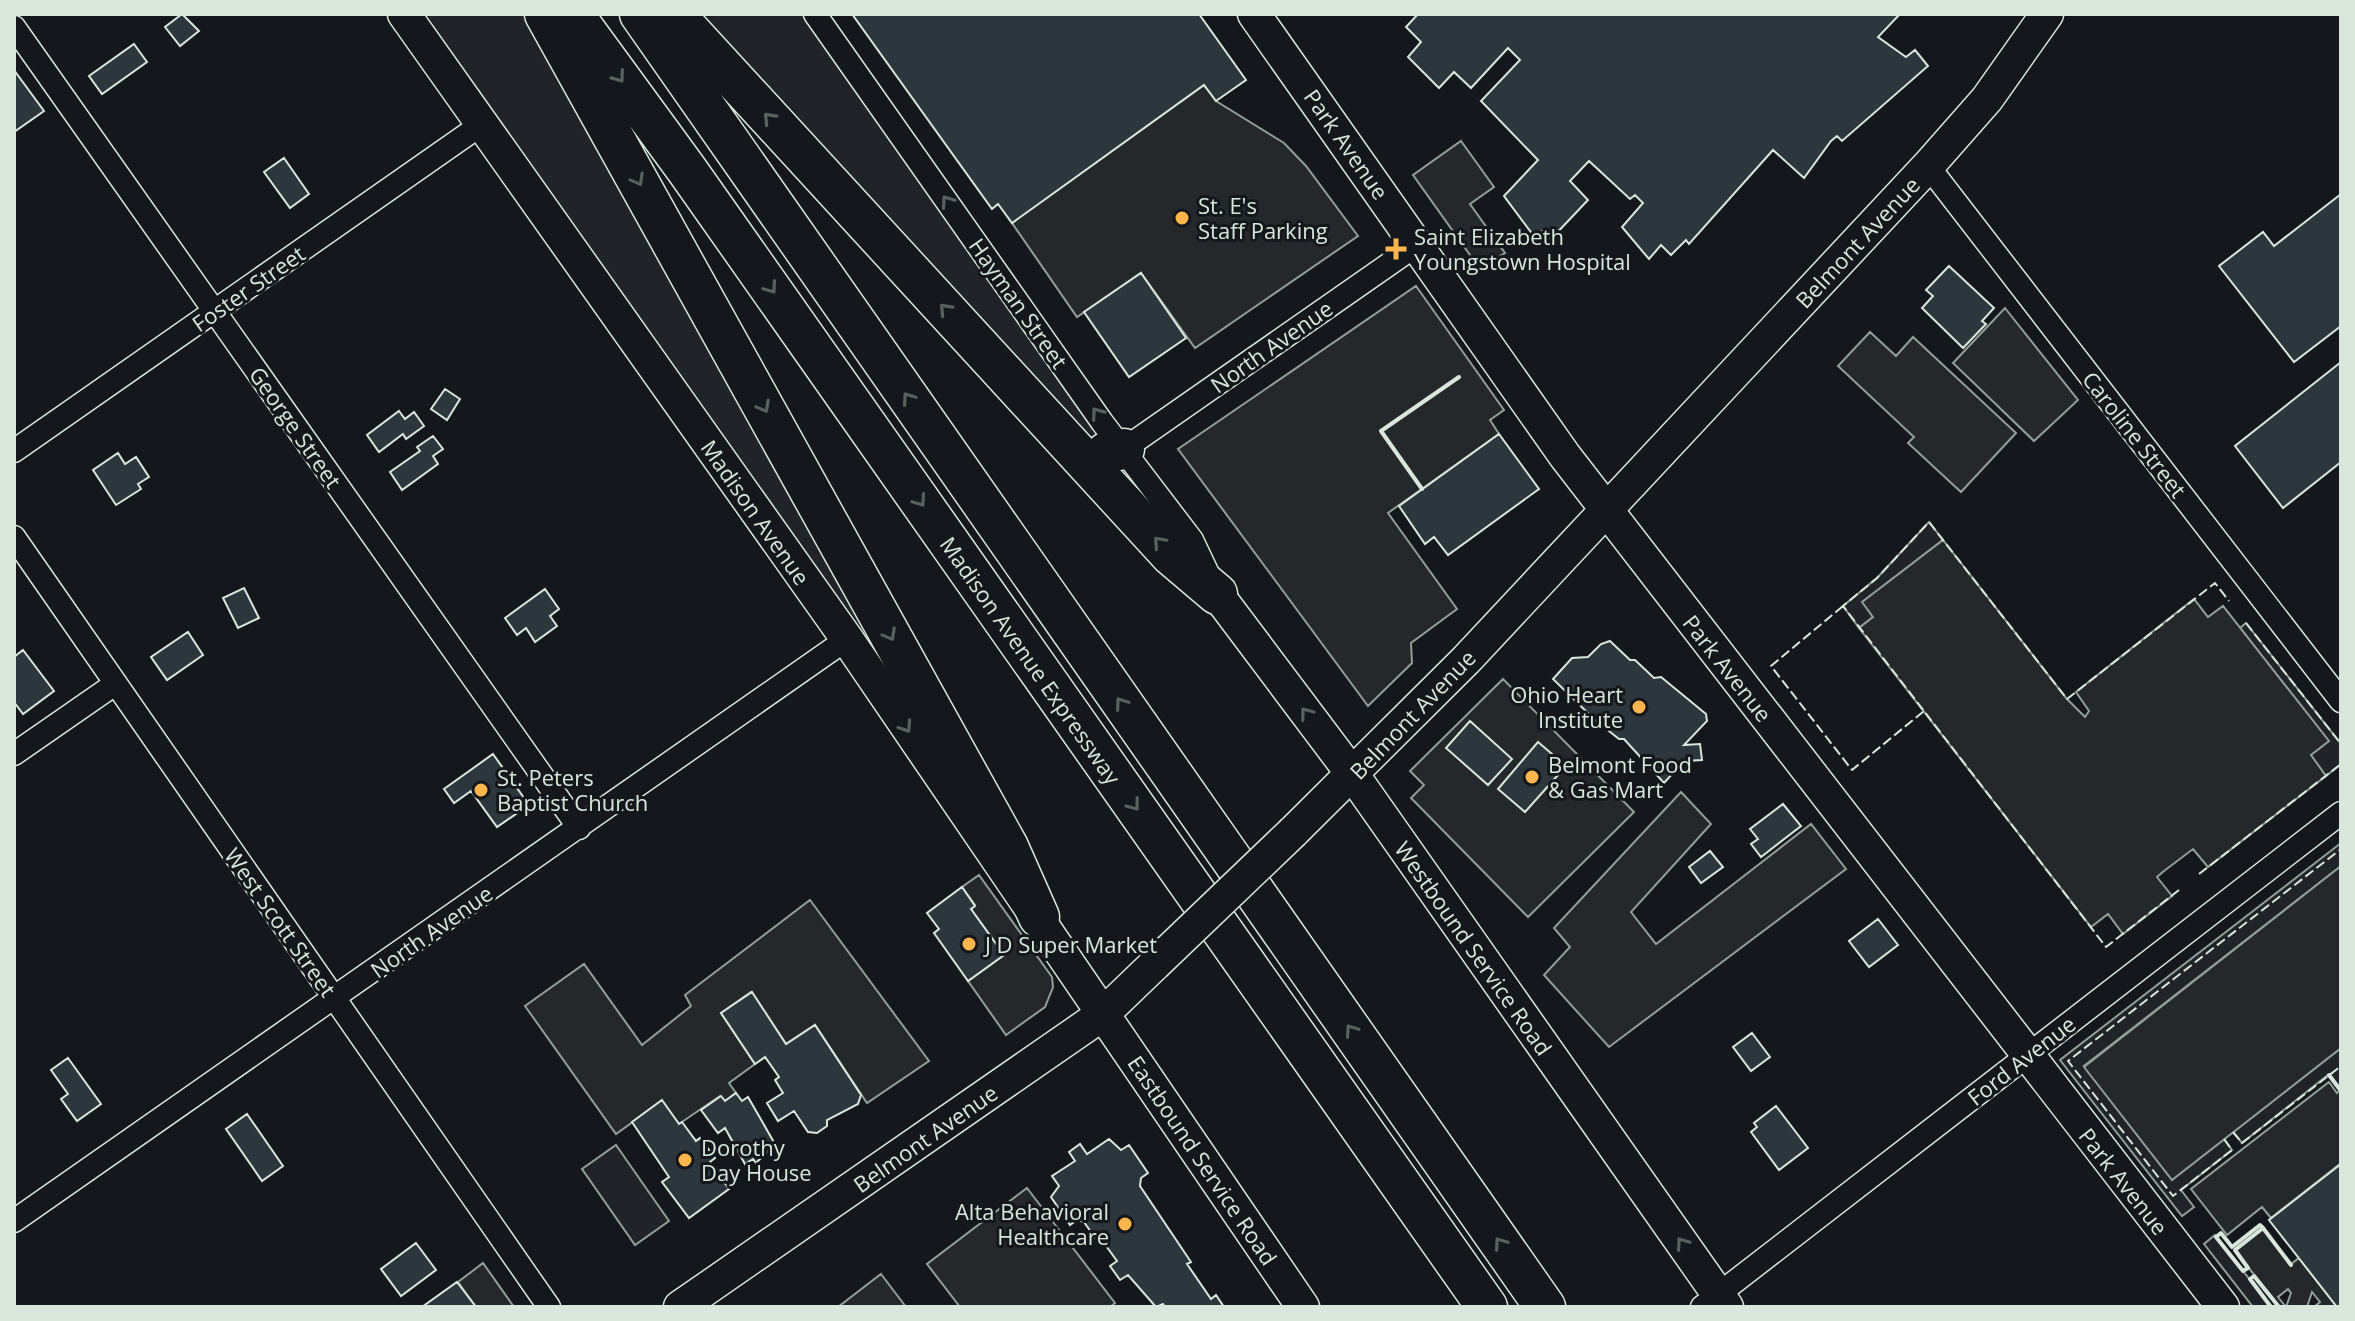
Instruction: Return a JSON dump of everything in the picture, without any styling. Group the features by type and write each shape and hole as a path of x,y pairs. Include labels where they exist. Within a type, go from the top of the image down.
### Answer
{"highway":[{"path":"545,14 1008,847 1039,917"},
{"name":"Madison Avenue Expressway","path":"573,14 696,182 1487,1307"},
{"path":"640,14 1545,1307"},
{"path":"674,14 1107,457 1171,555 1217,594"}],"main road":[{"name":"Madison Avenue","path":"404,14 847,639 1103,1014"},
{"name":"Park Avenue","path":"1254,14 1606,508 2223,1307"},
{"name":"Belmont Avenue","path":"680,1307 1103,1014 1353,775 1606,508 1928,166 1987,99 2047,14"},
{"name":"Westbound Service Road","path":"1217,594 1353,775 1716,1303"},
{"name":"Eastbound Service Road","path":"1103,1014 1303,1307"}],"street":[{"name":"Hayman Street","path":"815,14 1107,457"},
{"name":"George Street","path":"14,27 579,828"},
{"name":"Foster Street","path":"14,451 482,124"},
{"name":"Caroline Street","path":"1928,166 2341,701"},
{"name":"North Avenue","path":"1107,457 1418,244"},
{"name":"West Scott Street","path":"14,537 549,1307"},
{"name":"North Avenue","path":"14,1221 847,639"},
{"path":"14,754 115,684"},
{"name":"Ford Avenue","path":"1716,1303 2026,1055 2341,813"}],"shaded area":[{"path":"404,14 545,14 1008,847"},
{"path":"674,14 815,14 1102,422 1091,465"},
{"name":"St. E's Staff Parking","path":"1204,85 1216,101 1284,143 1306,166 1358,236 1195,348 1141,273 1077,317 1012,223"},
{"path":"1461,141 1494,187 1470,204 1505,253 1480,269 1413,175"},
{"path":"1416,286 1504,410 1490,420 1499,434 1388,513 1457,609 1411,643 1412,663 1368,706 1178,449"},
{"path":"2005,308 2078,400 2034,441 1953,363"},
{"path":"1870,332 1896,356 1913,337 2016,433 1961,492 1908,443 1914,437 1838,366"},
{"path":"1929,522 1943,540 1863,602 1873,617 1859,628 1843,606 1877,578"},
{"path":"1943,540 2067,699 2085,717 2089,711 2076,692 2194,599 2208,617 2223,606 2329,741 2311,755 2326,776 2208,867 2193,849 2164,871 2157,877 2172,896 2123,934 2108,914 2091,927 1859,628 1873,617 1862,602"},
{"path":"2246,623 2341,744 2341,764 2326,776 2310,755 2328,741 2240,628"},
{"path":"1503,679 1634,812 1528,917 1411,798 1424,785 1410,771"},
{"path":"1681,792 1711,824 1631,912 1656,944 1811,824 1846,869 1609,1047 1544,975 1570,947 1554,928"},
{"path":"2341,843 2341,866 2084,1066 2172,1179 2224,1139 2232,1150 2181,1190 2194,1207 2182,1216 2060,1060"},
{"path":"2341,866 2341,1048 2172,1180 2084,1067"},
{"path":"979,875 1052,977 1053,987 1045,1007 1006,1035 968,981 1004,955 971,909 975,905 962,887"},
{"path":"810,900 929,1061 867,1103 815,1025 786,1044 751,992 721,1013 755,1064 729,1083 736,1093 725,1101 720,1096 679,1124 662,1101 616,1134 525,1006 584,964 642,1045 691,1006 685,995"},
{"path":"2341,1048 2341,1090 2328,1075 2242,1143 2233,1132"},
{"path":"2329,1082 2337,1093 2341,1090 2341,1163 2271,1218 2262,1207 2227,1235 2191,1189"},
{"path":"616,1145 669,1221 635,1245 582,1169"},
{"path":"1027,1188 1115,1303 1110,1307 960,1307 927,1264"},
{"path":"2263,1228 2291,1264 2299,1258 2337,1307 2314,1307 2320,1302 2312,1292 2307,1307 2286,1307 2279,1307 2235,1250","holes":["2288,1289 2291,1293 2286,1307 2278,1297"]},
{"path":"2215,1235 2271,1307 2253,1307 2204,1244"},
{"path":"483,1263 514,1307 476,1307 458,1282"},
{"path":"881,1274 906,1307 838,1307"}],"building":[{"path":"182,14 199,31 180,46 165,27"},
{"path":"852,14 1199,14 1246,80 1216,101 1204,85 1012,223 998,204 992,209"},
{"path":"1418,14 1900,14 1878,37 1906,57 1915,50 1928,66 1842,141 1837,136 1831,141 1804,178 1773,150 1689,244 1686,240 1671,255 1661,245 1649,259 1622,227 1643,203 1635,195 1630,199 1589,161 1570,181 1588,200 1551,239 1542,231 1536,239 1504,196 1538,160 1481,101 1520,60 1508,48 1471,88 1454,72 1439,88 1408,57 1421,42 1406,27"},
{"path":"134,44 147,62 102,94 89,76"},
{"path":"14,70 44,111 14,132"},
{"path":"284,158 309,194 290,208 264,172"},
{"path":"2341,194 2341,326 2294,362 2219,266 2263,232 2274,246"},
{"path":"1949,266 1994,308 1982,321 1986,324 1963,348 1922,308 1933,296 1926,290"},
{"path":"1141,273 1186,338 1129,377 1084,312"},
{"path":"2341,362 2341,462 2283,508 2235,446"},
{"path":"445,389 460,399 447,420 431,409"},
{"path":"399,411 405,419 414,412 424,426 406,439 403,434 379,452 367,435"},
{"path":"1499,434 1539,489 1448,555 1434,537 1425,544 1399,506"},
{"path":"433,436 443,449 433,456 438,464 402,490 390,472 420,451 417,447"},
{"path":"118,453 125,464 136,457 149,477 138,484 141,489 116,505 93,470"},
{"path":"244,588 259,618 238,628 223,598"},
{"path":"545,589 559,609 550,616 557,626 535,642 526,628 517,635 505,618"},
{"path":"188,632 203,655 167,680 151,657"},
{"name":"Ohio Heart Institute","path":"1610,641 1630,660 1635,660 1654,678 1661,677 1706,714 1707,721 1684,745 1700,744 1702,760 1684,761 1664,783 1624,739 1619,739 1595,720 1553,679 1572,658 1588,657 1601,644"},
{"path":"23,650 54,691 23,714 14,702 14,657"},
{"path":"1470,721 1512,759 1488,785 1446,748"},
{"name":"Belmont Food & Gas Mart","path":"1538,742 1566,766 1525,812 1498,789"},
{"name":"St. Peters Baptist Church","path":"493,754 529,805 497,827 471,791 454,803 444,789"},
{"path":"1783,804 1801,826 1761,857 1751,844 1758,839 1750,829"},
{"path":"1710,851 1723,867 1701,883 1689,867"},
{"name":"J D Super Market","path":"962,887 975,906 971,909 1004,955 968,981 934,933 939,929 927,913"},
{"path":"1878,919 1898,945 1869,967 1849,941"},
{"path":"752,992 786,1044 815,1025 861,1095 858,1104 827,1120 827,1126 817,1133 808,1132 794,1111 778,1121 767,1103 783,1093 775,1080 779,1077 765,1057 755,1064 721,1013"},
{"path":"1752,1033 1770,1057 1751,1071 1733,1047"},
{"path":"68,1058 101,1104 77,1121 61,1099 68,1094 51,1070"},
{"path":"736,1093 742,1101 748,1097 775,1144 756,1163 753,1159 745,1164 725,1128 718,1133 701,1110 721,1096 725,1101"},
{"name":"Dorothy Day House","path":"662,1100 696,1141 700,1138 715,1158 710,1162 729,1189 689,1218 662,1182 669,1177 632,1122"},
{"path":"1776,1106 1808,1148 1779,1170 1751,1132 1757,1127 1754,1123"},
{"path":"247,1114 283,1166 262,1181 226,1129"},
{"name":"Alta Behavioral Healthcare","path":"1109,1139 1121,1150 1129,1145 1148,1173 1141,1178 1140,1186 1191,1262 1187,1264 1211,1299 1216,1295 1224,1307 1165,1307 1163,1304 1156,1307 1128,1275 1120,1280 1110,1266 1117,1261 1084,1222 1077,1220 1070,1225 1051,1197 1059,1186 1052,1176 1075,1161 1069,1152 1080,1144 1087,1154"},
{"path":"2341,1164 2341,1307 2337,1307 2269,1220"},
{"path":"416,1243 436,1270 401,1296 381,1269"},
{"path":"457,1282 476,1307 422,1307"}],"fence":[{"path":"2179,890 2106,947 1843,606 1877,578 1929,522 2067,699 2215,583 2229,601"},
{"path":"1843,606 1771,666 1852,770 1924,711"},
{"path":"2246,623 2341,744"},
{"path":"2199,874 2341,764"},
{"path":"2224,1139 2232,1150 2173,1196 2068,1061 2341,849"},
{"path":"2233,1132 2242,1143 2341,1066"}],"wall":[{"path":"1422,489 1381,431 1459,377"},
{"path":"2329,1075 2341,1091"},
{"path":"2260,1225 2263,1228 2235,1250 2248,1268 2243,1271 2216,1237 2221,1233 2232,1247 2260,1225"},
{"path":"2263,1228 2291,1265"},
{"path":"2271,1307 2250,1279 2254,1276 2279,1307"}],"place":[{"name":"St. E's Staff Parking","path":"1182,218"},
{"name":"Saint Elizabeth Youngstown Hospital","path":"1396,249"},
{"name":"Ohio Heart Institute","path":"1639,707"},
{"name":"Belmont Food & Gas Mart","path":"1532,777"},
{"name":"St. Peters Baptist Church","path":"481,790"},
{"name":"J D Super Market","path":"969,944"},
{"name":"Dorothy Day House","path":"685,1160"},
{"name":"Alta Behavioral Healthcare","path":"1125,1224"}]}
